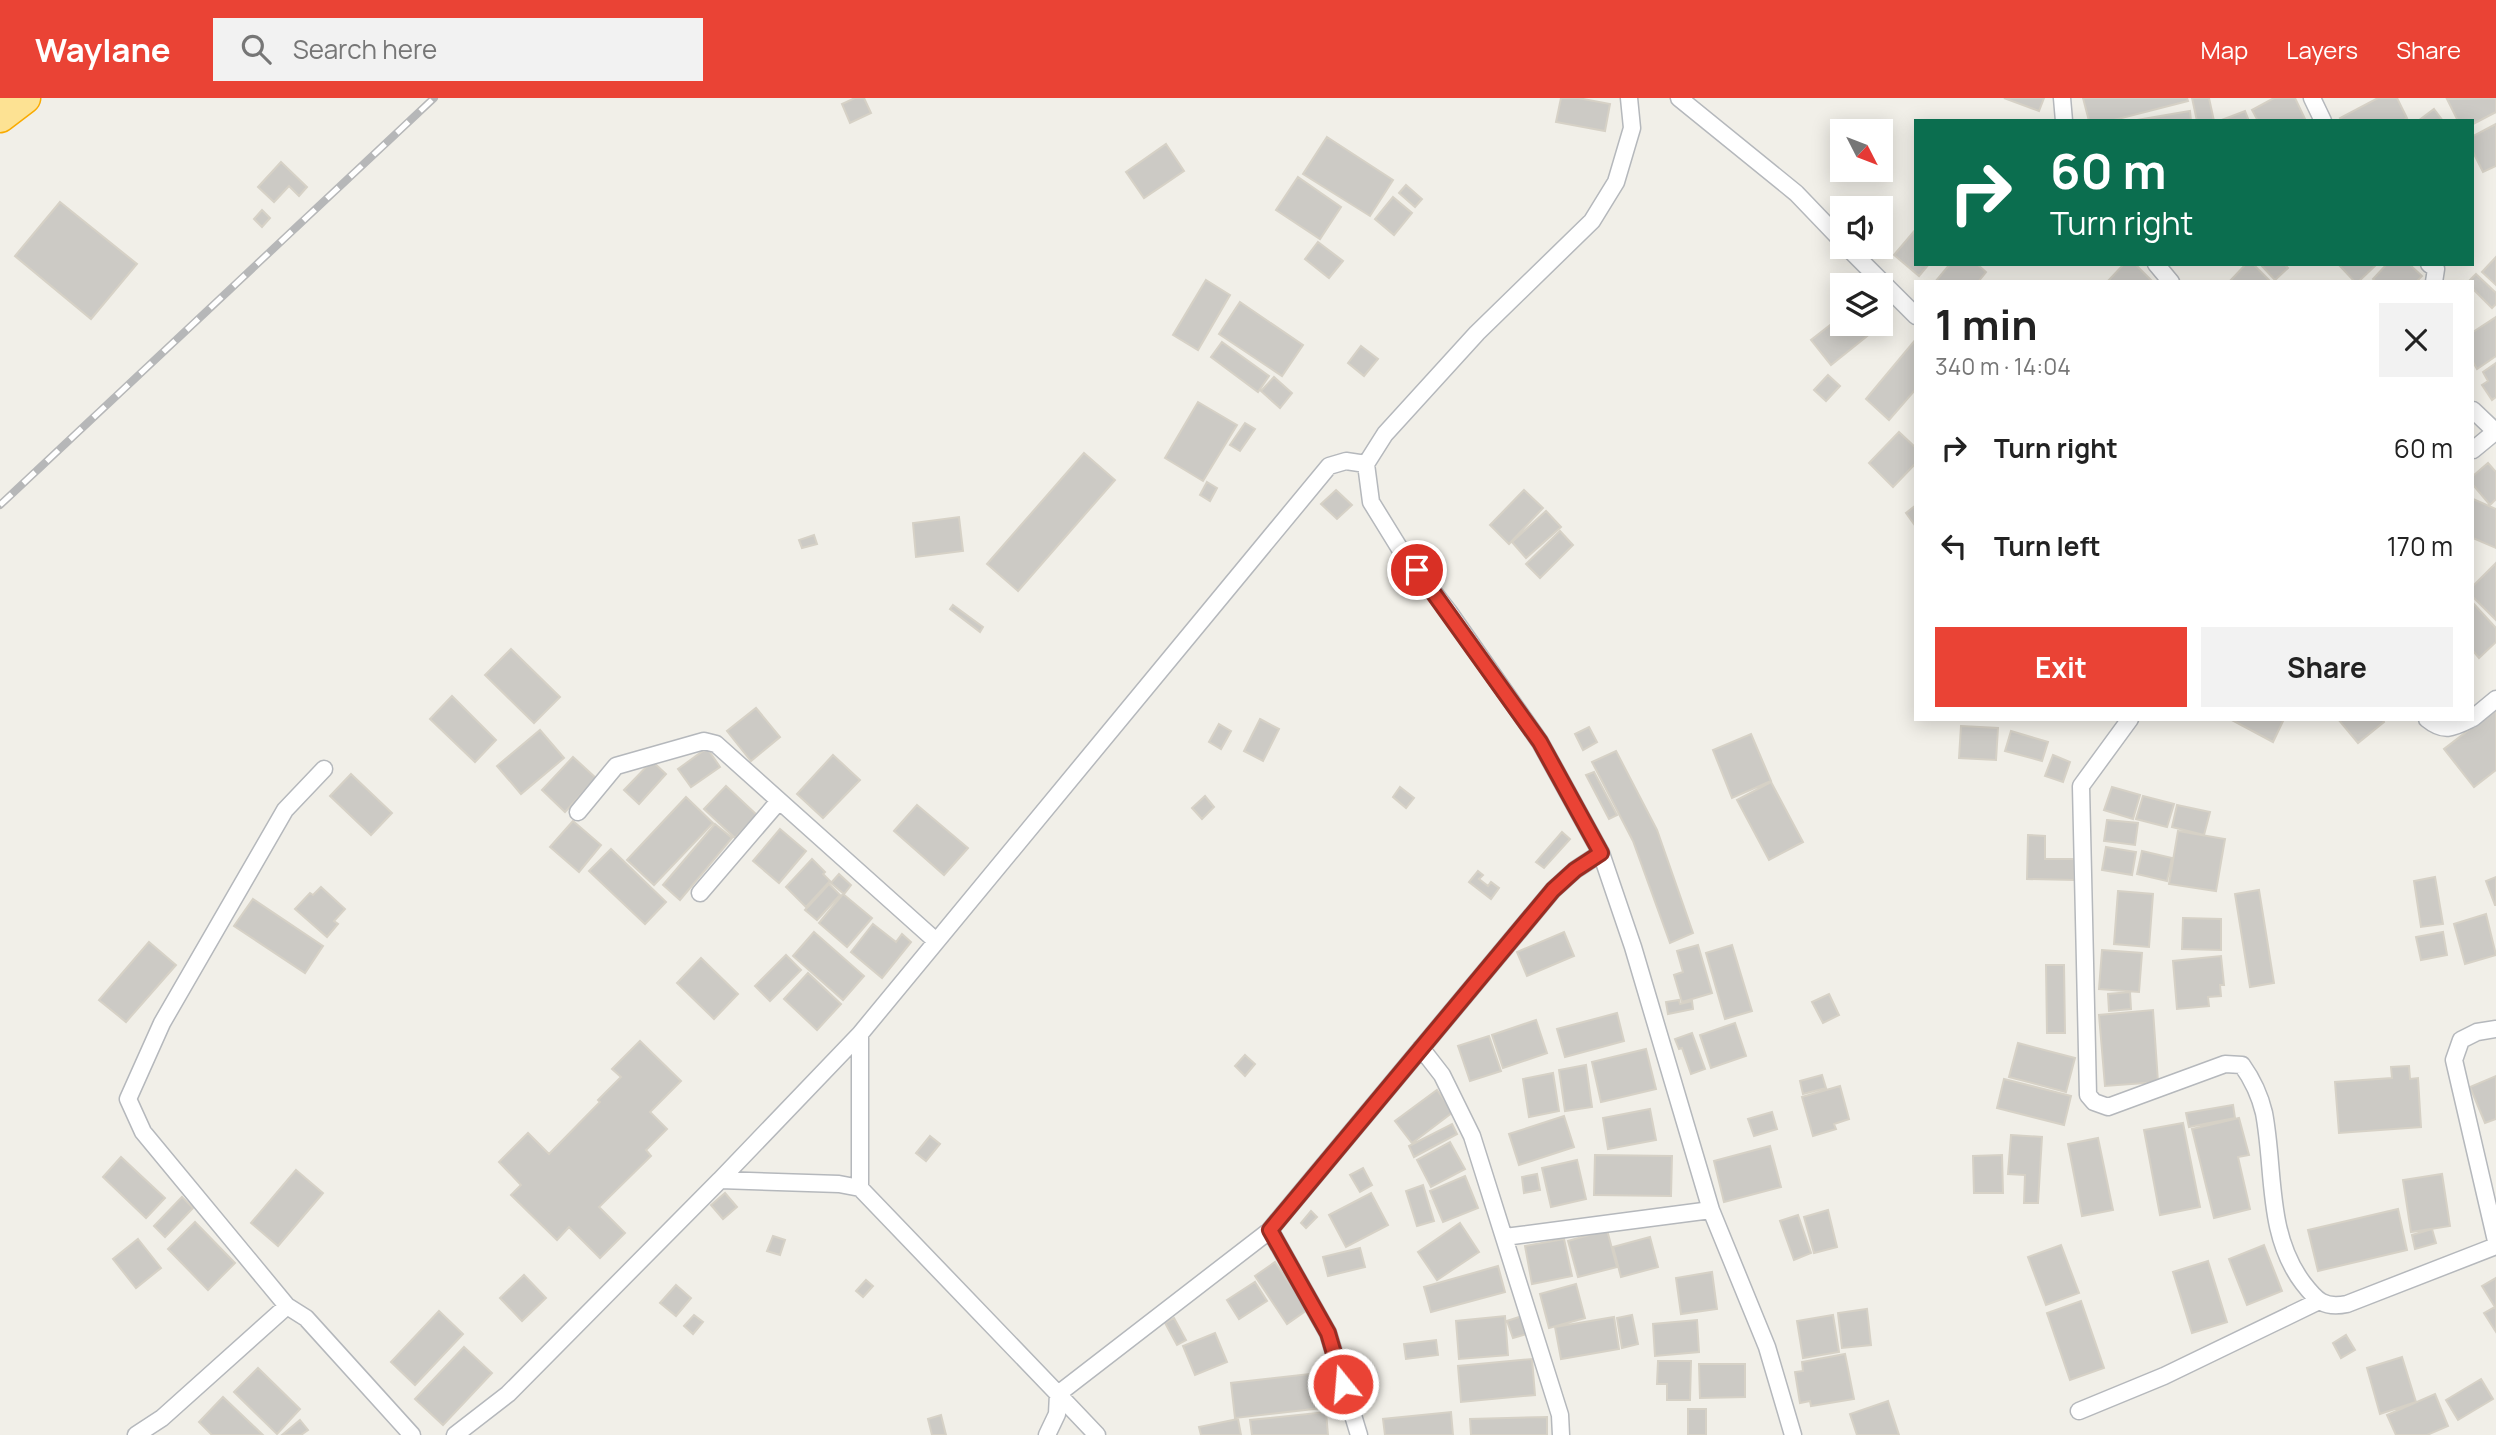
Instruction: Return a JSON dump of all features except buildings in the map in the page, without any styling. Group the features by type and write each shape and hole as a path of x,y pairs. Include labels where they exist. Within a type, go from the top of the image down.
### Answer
{"highway":[{"path":"0,117 26,98"}],"street":[{"path":"1629,98 1632,128 1616,182 1592,221 1477,333 1385,434 1366,464 1371,502 1400,549 1449,612 1540,742 1601,853 1633,947 1711,1210 1767,1347 1793,1435"},
{"path":"1679,98 1796,193 1830,228"},
{"path":"2062,98 2064,119"},
{"path":"2312,98 2322,119"},
{"path":"1859,259 1914,314"},
{"path":"2158,266 2169,280"},
{"path":"2474,411 2496,431 2474,449"},
{"path":"455,1435 508,1394 860,1034 1329,466 1346,461 1366,464"},
{"path":"2474,717 2496,699"},
{"path":"2129,721 2081,786 2088,1095 2094,1102 2108,1107 2225,1064 2242,1065 2252,1079 2264,1112 2278,1227 2289,1264 2317,1302 2334,1307 2347,1304 2496,1243 2454,1060 2461,1040 2477,1032 2496,1029"},
{"path":"2430,721 2437,727 2449,730 2468,721"},
{"path":"578,812 616,766 704,741 716,744 936,941"},
{"path":"324,769 285,810 162,1023 128,1099 144,1132 287,1306 306,1318 411,1435"},
{"path":"700,893 779,801"},
{"path":"1047,1435 1056,1414 1058,1394 1270,1230 1553,890 1575,870 1601,853"},
{"path":"860,1034 860,1188"},
{"path":"1421,1048 1442,1075 1472,1136 1560,1415 1562,1435"},
{"path":"720,1180 839,1184 860,1188 1097,1435"},
{"path":"1505,1237 1711,1210"},
{"path":"1270,1230 1328,1333 1359,1435"},
{"path":"2079,1411 2164,1376 2317,1302"},
{"path":"136,1435 162,1418 287,1306"}],"railway":[{"path":"0,505 434,98"}],"route":[{"path":"1343,1384 1328,1333 1270,1230 1553,890 1575,870 1601,853 1540,742 1417,570"}]}
